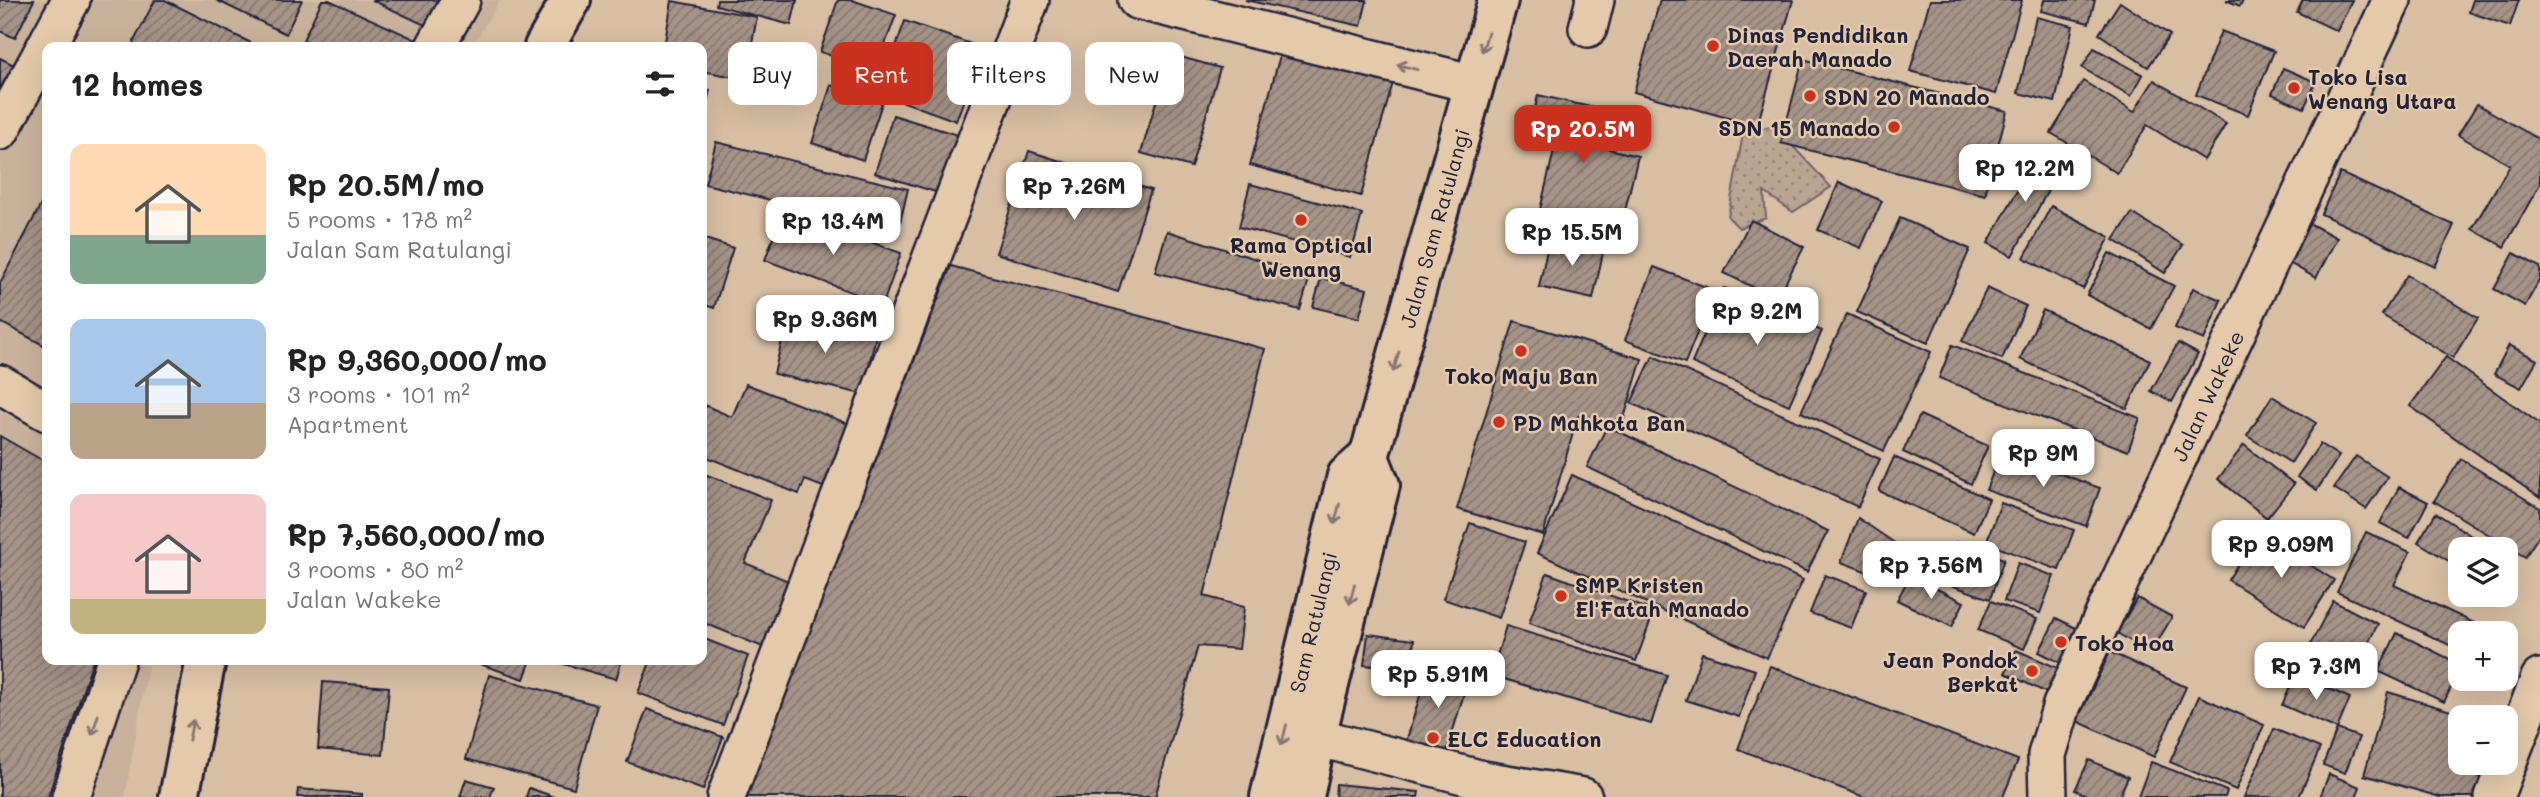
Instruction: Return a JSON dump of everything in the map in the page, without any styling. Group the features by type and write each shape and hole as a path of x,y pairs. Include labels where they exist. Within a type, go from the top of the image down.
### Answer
{"main road":[{"path":"547,42 571,0"},
{"name":"Jalan Sam Ratulangi","path":"1369,457 1498,0"},
{"path":"1304,797 1380,485 1369,457"},
{"name":"Sam Ratulangi","path":"1270,797 1346,476 1369,457"},
{"path":"178,797 205,665"}],"street":[{"path":"48,42 71,0"},
{"path":"438,42 461,0"},
{"path":"726,797 1031,0"},
{"path":"1137,0 1474,84"},
{"name":"Jalan Wakeke","path":"2048,797 2047,755 2063,705 2392,0"},
{"path":"0,131 42,54"},
{"path":"0,384 42,409"},
{"path":"71,797 114,665"},
{"path":"2494,797 2540,678"},
{"path":"1317,737 1483,780 1583,797"}],"shaded area":[{"path":"0,0 500,0 475,42 42,42 42,665 148,665 125,797 0,797"},
{"path":"1773,125 1831,187 1793,212 1764,192 1766,218 1739,228 1728,217 1743,134"}],"building":[{"path":"0,0 34,0 15,38 0,31"},
{"path":"155,0 165,0 249,42 134,42"},
{"path":"216,0 302,0 286,34"},
{"path":"322,0 329,0 419,41 308,42 303,40"},
{"path":"372,0 444,0 431,28"},
{"path":"717,0 797,0 791,25 716,5"},
{"path":"838,0 852,0 896,15 886,42 831,42 831,56 820,52"},
{"path":"1245,0 1367,0 1361,26"},
{"name":"Dinas Pendidikan Daerah Manado","path":"1660,0 1793,0 1757,126 1634,92"},
{"path":"1930,0 2022,0 1996,94 1910,71"},
{"path":"2044,0 2095,0 2089,23 2041,11"},
{"path":"2226,0 2243,0 2240,6"},
{"path":"2303,0 2352,0 2337,31 2297,12"},
{"path":"2473,0 2519,0 2510,26 2469,12"},
{"path":"672,1 757,17 752,42 728,42 728,76 707,72 707,42 665,42"},
{"path":"2120,2 2170,35 2148,67 2099,34"},
{"path":"2036,17 2073,26 2055,102 2018,93"},
{"path":"905,21 966,42 947,42 947,105 962,105 956,121 912,105 933,105 933,42 897,42"},
{"path":"2221,31 2274,51 2248,115 2196,95"},
{"path":"1282,48 1394,79 1361,196 1250,165"},
{"path":"2094,48 2143,75 2131,96 2082,68"},
{"path":"0,58 14,65 0,92"},
{"path":"1184,58 1220,68 1191,167 1141,153 1155,105 1184,105"},
{"name":"SDN 15 Manado","path":"1803,59 2007,111 1985,195 1781,143"},
{"name":"Toko Lisa Wenang Utara","path":"2283,68 2316,82 2304,108 2272,94"},
{"path":"2154,80 2226,124 2204,160 2147,125 2117,173 2051,133 2083,81 2134,112"},
{"path":"831,85 831,105 881,105 863,160 812,143"},
{"path":"1538,95 1617,113 1609,149 1638,156 1620,232 1539,214 1556,142 1529,135"},
{"path":"2477,104 2540,140 2540,184 2504,247 2472,229 2510,165 2458,135"},
{"path":"893,115 964,137 945,195 875,173"},
{"path":"716,142 908,189 898,231 707,184"},
{"path":"1029,151 1151,190 1118,292 996,253"},
{"path":"2039,152 2062,165 2012,256 1988,243"},
{"path":"2340,173 2454,225 2435,267 2321,214"},
{"path":"1839,182 1882,201 1861,248 1818,230"},
{"name":"Rama Optical Wenang","path":"1250,184 1362,214 1350,257 1239,227"},
{"path":"42,203 42,344 0,322 0,283"},
{"path":"2051,206 2110,237 2083,289 2024,258"},
{"path":"783,210 901,253 883,304 765,260"},
{"path":"2132,213 2183,245 2165,273 2114,240"},
{"path":"1900,218 1970,249 1928,343 1857,312"},
{"path":"1751,220 1804,247 1777,299 1724,273"},
{"path":"2305,221 2337,238 2316,278 2284,260"},
{"path":"1167,231 1310,276 1300,310 1155,272"},
{"path":"1550,236 1604,248 1593,299 1539,287"},
{"path":"707,240 733,248 714,308 707,306"},
{"path":"2109,253 2174,286 2151,329 2087,295"},
{"path":"2514,253 2540,267 2540,279 2525,306 2494,289"},
{"path":"951,266 1265,349 1204,596 1244,607 1239,649 1198,646 1155,797 745,797"},
{"path":"1654,267 1714,290 1685,363 1625,340"},
{"path":"2407,275 2478,318 2453,358 2382,315"},
{"path":"1321,278 1367,289 1359,318 1313,307"},
{"path":"1724,288 1822,331 1789,405 1692,363"},
{"path":"1987,288 2026,306 2002,359 1962,341"},
{"path":"2193,288 2221,300 2204,340 2175,328"},
{"path":"2043,310 2150,360 2127,409 2020,359"},
{"path":"1847,314 1931,352 1884,451 1801,412"},
{"path":"788,315 876,336 862,394 774,374"},
{"path":"1514,321 1642,359 1621,428 1578,416 1543,535 1457,509"},
{"path":"2178,343 2198,354 2172,402 2151,391"},
{"path":"1952,345 2140,418 2128,451 1939,378"},
{"path":"2509,345 2537,360 2521,388 2494,374"},
{"path":"1653,356 1880,459 1858,507 1631,403"},
{"path":"2446,357 2540,424 2540,498 2410,406"},
{"path":"746,384 854,426 828,489 805,480 799,494 707,457 707,406 732,417"},
{"path":"2272,396 2316,423 2291,463 2247,436"},
{"path":"1920,415 1988,446 1971,484 1903,452"},
{"path":"1607,426 1828,531 1807,572 1587,467"},
{"path":"0,436 42,460 42,665 91,665 48,797 0,797"},
{"path":"2320,444 2339,456 2317,490 2297,477"},
{"path":"2244,445 2294,484 2267,518 2218,479"},
{"path":"2001,452 2100,488 2086,526 1986,490"},
{"path":"2356,456 2388,477 2366,509 2334,488"},
{"path":"1894,457 1989,499 1974,533 1879,491"},
{"path":"2461,459 2540,508 2540,534 2525,557 2518,553 2518,537 2492,537 2434,501"},
{"path":"707,475 771,500 745,563 791,582 765,648 707,624"},
{"path":"1572,475 1803,580 1767,658 1537,553"},
{"path":"2399,487 2428,502 2409,538 2380,523"},
{"path":"2001,503 2074,530 2059,570 1986,543"},
{"path":"2436,513 2473,537 2448,537 2448,561 2418,542"},
{"path":"1858,518 1918,559 1892,581 1841,562"},
{"path":"1470,523 1525,542 1499,618 1443,599"},
{"path":"2258,532 2334,580 2304,627 2228,580"},
{"path":"2366,532 2410,552 2394,585 2470,621 2448,621 2448,644 2337,592"},
{"path":"1956,542 2004,559 1990,599 1942,582"},
{"path":"2018,563 2054,576 2040,613 2004,601"},
{"path":"1547,573 1654,611 1636,661 1529,623"},
{"path":"1825,575 1866,590 1851,628 1810,613"},
{"path":"1910,576 1964,602 1952,627 1897,600"},
{"path":"2137,598 2172,617 2151,653 2117,633"},
{"path":"1991,601 2037,619 2024,649 1978,630"},
{"path":"2333,601 2378,624 2345,687 2300,664"},
{"name":"Toko Hoa","path":"2056,618 2084,632 2067,666 2039,652"},
{"path":"1506,626 1667,675 1651,724 1491,675"},
{"path":"2397,633 2448,658 2449,691 2444,702 2378,671"},
{"path":"1368,634 1414,640 1410,670 1364,665"},
{"path":"707,640 748,656 723,725 638,693 649,665 707,665"},
{"name":"Jean Pondok Berkat","path":"2016,650 2058,668 2047,693 2005,673"},
{"path":"2110,652 2186,687 2154,757 2077,721"},
{"path":"1702,653 1755,670 1739,717 1686,700"},
{"path":"1432,656 1472,667 1443,764 1403,752"},
{"path":"483,665 529,665 524,679"},
{"path":"567,665 620,665 616,679"},
{"path":"1770,666 2018,760 2003,797 1864,797 1738,749"},
{"path":"2296,674 2350,698 2337,729 2282,705"},
{"path":"489,675 597,705 574,788 466,759"},
{"path":"323,682 389,687 383,755 318,749"},
{"path":"2388,692 2448,710 2448,775 2487,775 2481,797 2440,797 2364,775"},
{"path":"2199,696 2264,725 2236,790 2170,762"},
{"path":"647,709 723,737 703,790 627,762"},
{"path":"2274,729 2320,748 2299,797 2244,797"},
{"path":"2337,729 2359,737 2345,773 2323,765"},
{"path":"2089,760 2128,777 2119,797 2091,797 2075,790"},
{"path":"2151,762 2227,791 2225,797 2138,797"},
{"path":"2329,774 2360,787 2356,797 2320,797"},
{"path":"466,779 494,787 490,797 460,797"},
{"path":"1336,784 1419,792 1418,797 1335,797"},
{"path":"529,788 555,797 526,797"},
{"path":"298,789 362,794 362,797 297,797"}],"place":[{"name":"Dinas Pendidikan Daerah Manado","path":"1713,46"},
{"name":"Toko Lisa Wenang Utara","path":"2294,88"},
{"name":"SDN 20 Manado","path":"1810,96"},
{"name":"SDN 15 Manado","path":"1894,127"},
{"name":"Rama Optical Wenang","path":"1301,220"},
{"name":"Toko Maju Ban","path":"1521,351"},
{"name":"PD Mahkota Ban","path":"1499,422"},
{"name":"SMP Kristen El'Fatah Manado","path":"1561,596"},
{"name":"Toko Hoa","path":"2061,642"},
{"name":"Jean Pondok Berkat","path":"2032,671"},
{"name":"ELC Education","path":"1433,738"}]}
